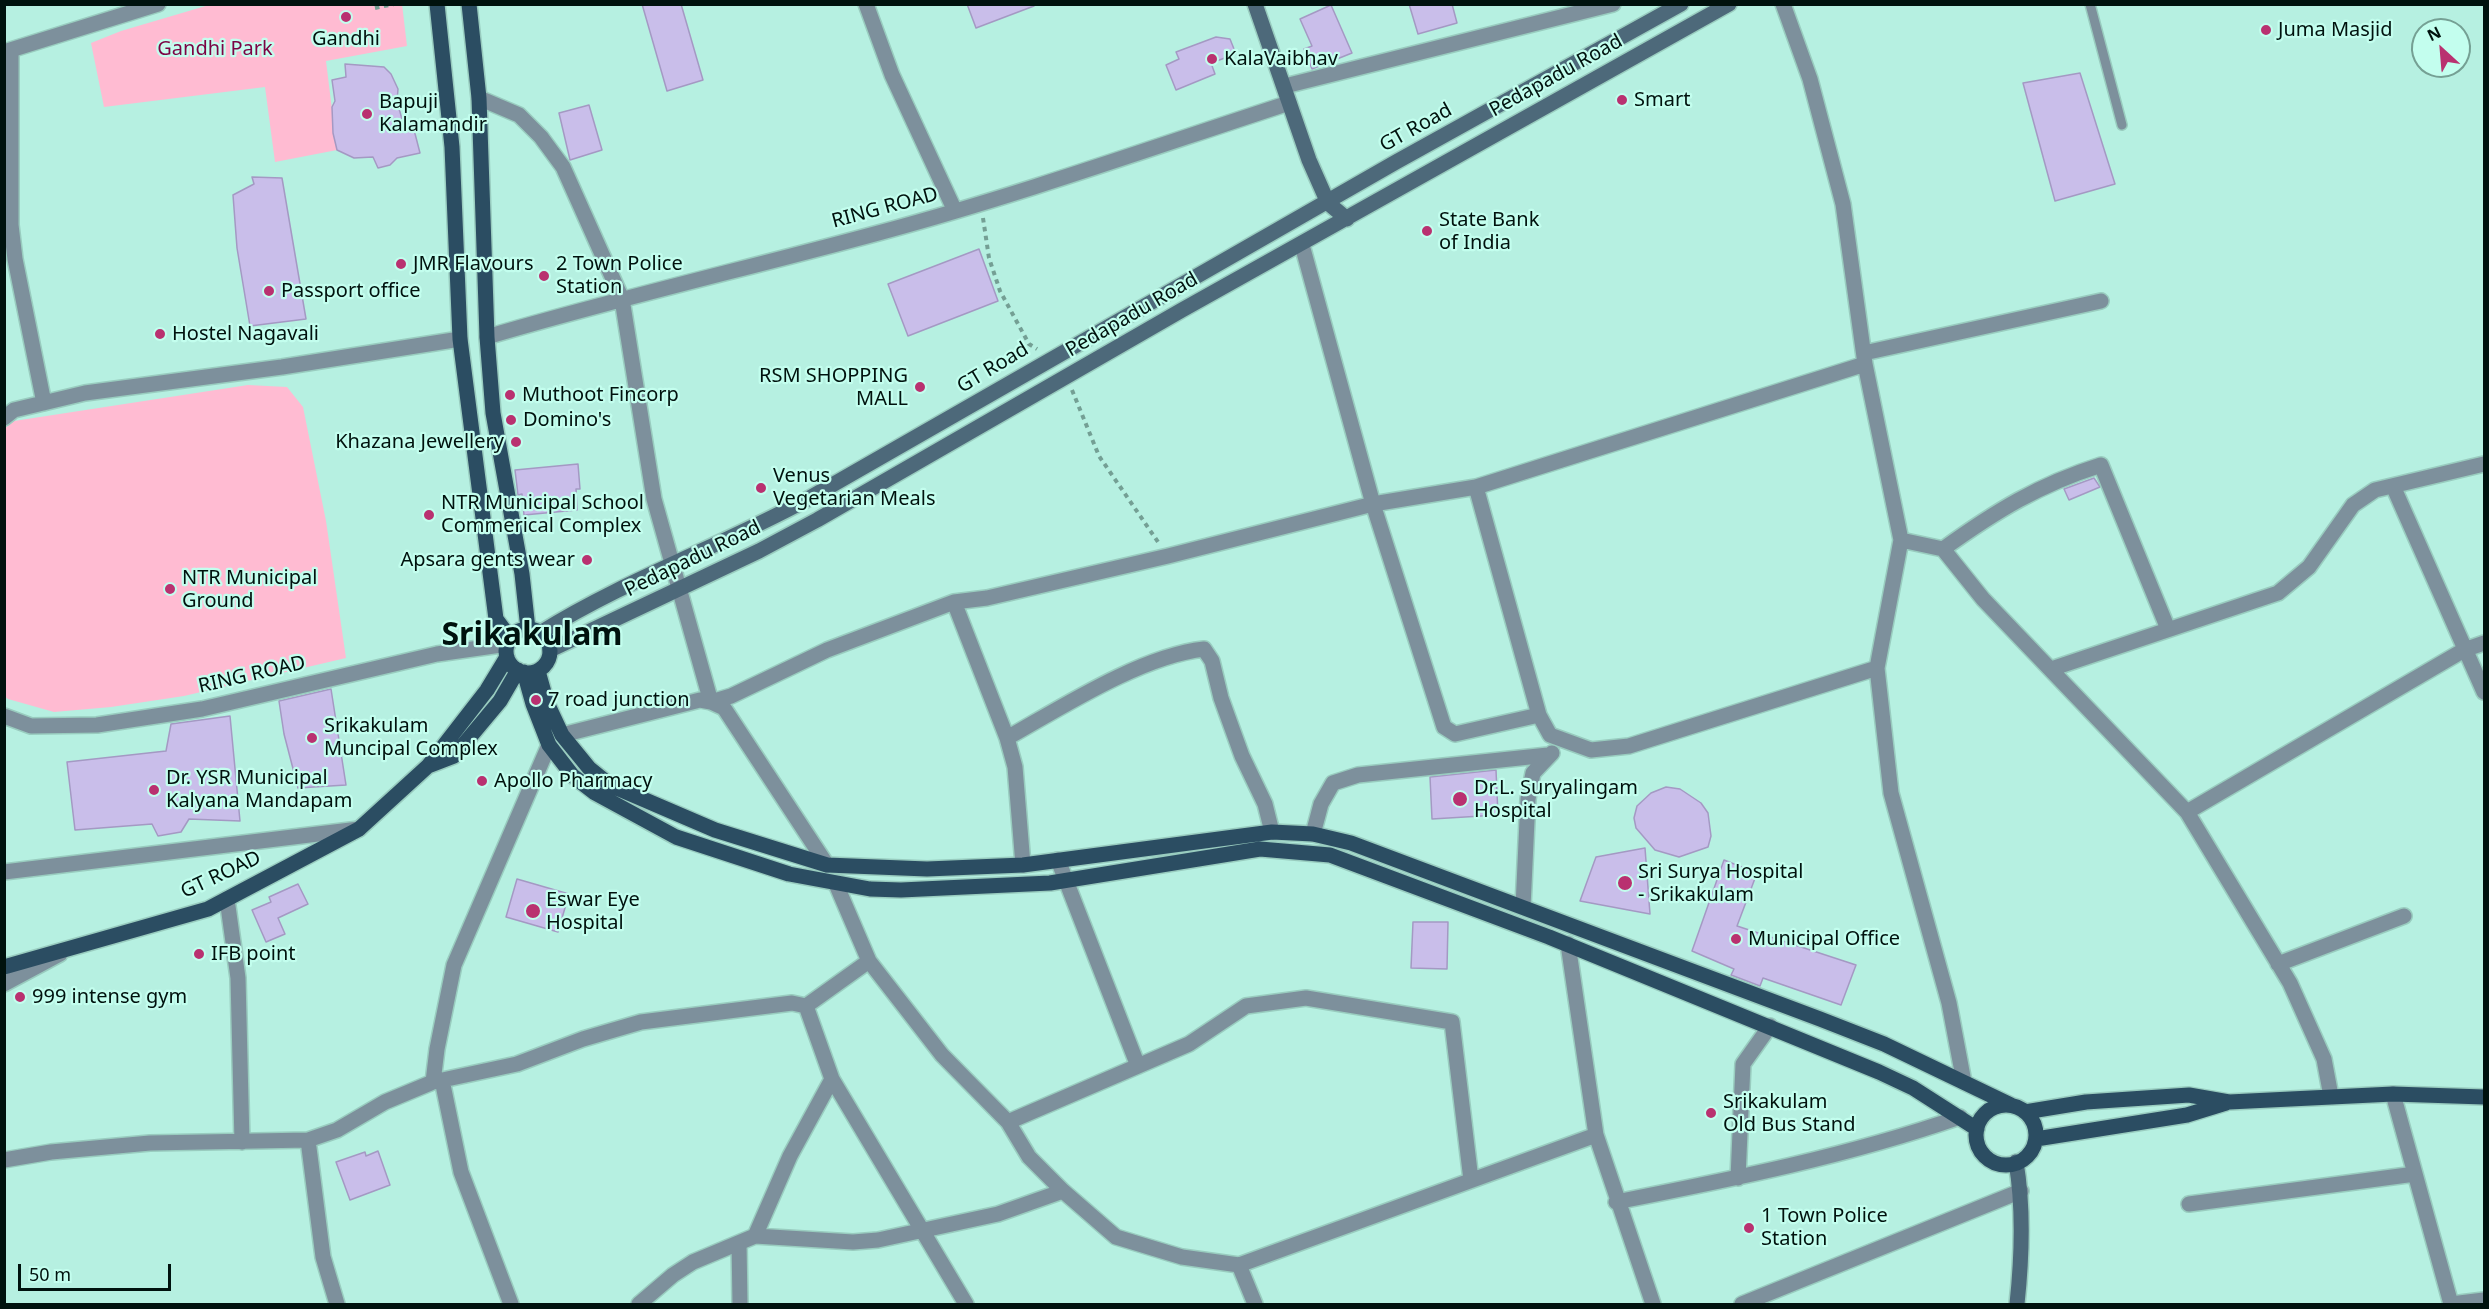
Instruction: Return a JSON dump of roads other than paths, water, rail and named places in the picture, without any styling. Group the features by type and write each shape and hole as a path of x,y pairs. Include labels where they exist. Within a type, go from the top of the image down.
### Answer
{"main road":[{"path":"437,4 452,147 460,339 496,619 508,646 547,702 562,735 589,768 610,785 714,830 827,865 927,869 1023,865 1272,832 1313,834 1351,843 1884,1044 2018,1108 2034,1124 2036,1139 2029,1153 2016,1162 2001,1164 1987,1158 1978,1144 1977,1129 1989,1110 2018,1108 2086,1102 2189,1095 2229,1102 2393,1094 2484,1097"},
{"path":"469,4 479,98 487,337 493,413 534,631 545,637 550,651 545,666 526,671"},
{"path":"1255,4 1289,103 1328,203 1347,219"},
{"name":"GT Road","path":"534,631 748,531 807,500 1396,162 1681,4"},
{"name":"Pedapadu Road","path":"550,651 681,589 818,520 1066,376 1728,4"},
{"path":"508,646 534,631"},
{"name":"GT ROAD","path":"4,968 208,909 360,829 428,766 487,690 508,646"},
{"path":"526,671 533,704 549,745 573,776 595,793 676,837 789,874 836,884 901,890 1050,883 1260,849 1330,855 1568,944 1770,1026 1913,1088 1977,1129"},
{"name":"GT ROAD","path":"428,766 454,756 526,671"},
{"path":"2036,1139 2187,1115 2229,1102"},
{"path":"2016,1162 2021,1191 2021,1266 2017,1305"}],"street":[{"path":"44,403 15,259 11,225 8,52 158,4"},
{"path":"866,4 892,75 955,211"},
{"path":"1285,86 1557,11 1613,4"},
{"path":"1783,4 1810,79 1840,194 1864,358 1901,540 1877,668 1891,794 1949,1003 1964,1082"},
{"path":"479,98 519,115 541,137 563,167 622,299 654,499 711,702"},
{"name":"RING ROAD","path":"487,337 955,211 1289,103"},
{"path":"1302,245 1373,504 1444,727 1455,734 1539,715"},
{"path":"711,702 731,696 828,650 954,602 987,598 1168,556 1373,504 1476,487 1864,358 2101,301"},
{"path":"4,418 14,410 85,393 282,367 460,339"},
{"path":"2051,669 2277,593 2309,567 2353,505 2375,490 2484,464"},
{"path":"1942,549 2030,492 2102,465 2168,629"},
{"path":"2393,486 2484,692"},
{"path":"1476,487 1539,715 1550,735 1591,750 1629,746 1877,668"},
{"path":"1901,540 1942,549 1983,599 2187,812 2306,1013 2324,1059 2331,1096"},
{"path":"954,602 1007,738 1015,767 1023,865"},
{"path":"2187,812 2464,650 2484,643"},
{"name":"RING ROAD","path":"4,716 31,726 120,721 202,709 437,654 508,646"},
{"path":"1007,738 1128,673 1191,650 1204,649 1212,661 1221,698 1242,756 1265,804 1272,832"},
{"path":"562,735 700,700 724,708 827,865"},
{"path":"1313,834 1321,804 1333,783 1358,775 1548,755 1572,744"},
{"path":"511,1305 460,1172 438,1081 437,1049 454,964 549,745"},
{"path":"1523,907 1528,799 1533,773 1548,755"},
{"path":"4,872 360,829"},
{"path":"1058,860 1138,1066"},
{"path":"836,884 869,961 942,1055 1008,1122 1029,1157 1063,1191 1116,1237 1182,1257 1239,1265 1596,1135"},
{"path":"227,899 238,978 242,1142"},
{"path":"2278,963 2404,916"},
{"path":"1568,944 1596,1135 1653,1305"},
{"path":"4,984 70,949"},
{"path":"4,1160 51,1152 150,1143 308,1140 338,1130 385,1102 438,1081 517,1064 583,1039 641,1022 792,1003 806,1006 869,961"},
{"path":"1008,1122 1189,1044 1246,1006 1306,998 1452,1022 1471,1180"},
{"path":"806,1006 832,1079 966,1305"},
{"path":"1738,1178 1743,1064 1770,1026"},
{"path":"755,1236 790,1156 832,1079"},
{"path":"2393,1094 2451,1305 2484,1300"},
{"path":"1617,1202 1738,1178 1891,1141 1960,1117"},
{"path":"308,1140 323,1257 337,1305"},
{"path":"2189,1204 2415,1174"},
{"path":"639,1305 673,1275 693,1262 755,1236 853,1242 878,1240 998,1214 1063,1191"},
{"path":"1742,1305 2021,1191"},
{"path":"739,1243 740,1305"},
{"path":"1239,1265 1255,1305"}],"lane":[{"path":"2090,4 2122,125"}],"place":[{"name":"Gandhi","path":"346,17"},
{"name":"Juma Masjid","path":"2266,30"},
{"name":"KalaVaibhav","path":"1212,59"},
{"name":"Smart","path":"1622,100"},
{"name":"Bapuji Kalamandir","path":"367,114"},
{"name":"State Bank of India","path":"1427,231"},
{"name":"JMR Flavours","path":"401,264"},
{"name":"2 Town Police Station","path":"544,276"},
{"name":"Passport office","path":"269,291"},
{"name":"Hostel Nagavali","path":"160,334"},
{"name":"RSM SHOPPING MALL","path":"920,387"},
{"name":"Muthoot Fincorp","path":"510,395"},
{"name":"Domino's","path":"511,420"},
{"name":"Khazana Jewellery","path":"516,442"},
{"name":"Venus Vegetarian Meals","path":"761,488"},
{"name":"NTR Municipal School Commerical Complex","path":"429,515"},
{"name":"Apsara gents wear","path":"587,560"},
{"name":"NTR Municipal Ground","path":"170,589"},
{"name":"7 road junction","path":"536,700"},
{"name":"Srikakulam Muncipal Complex","path":"312,738"},
{"name":"Apollo Pharmacy","path":"482,781"},
{"name":"Dr. YSR Municipal Kalyana Mandapam","path":"154,790"},
{"name":"Dr.L. Suryalingam Hospital","path":"1460,799"},
{"name":"Sri Surya Hospital - Srikakulam","path":"1625,883"},
{"name":"Eswar Eye Hospital","path":"533,911"},
{"name":"Municipal Office","path":"1736,939"},
{"name":"IFB point","path":"199,954"},
{"name":"999 intense gym","path":"20,997"},
{"name":"Srikakulam Old Bus Stand","path":"1711,1113"},
{"name":"1 Town Police Station","path":"1749,1228"}],"district":[{"name":"Srikakulam","path":"532,636"}],"park label":[{"name":"Gandhi Park","path":"215,49"}]}
